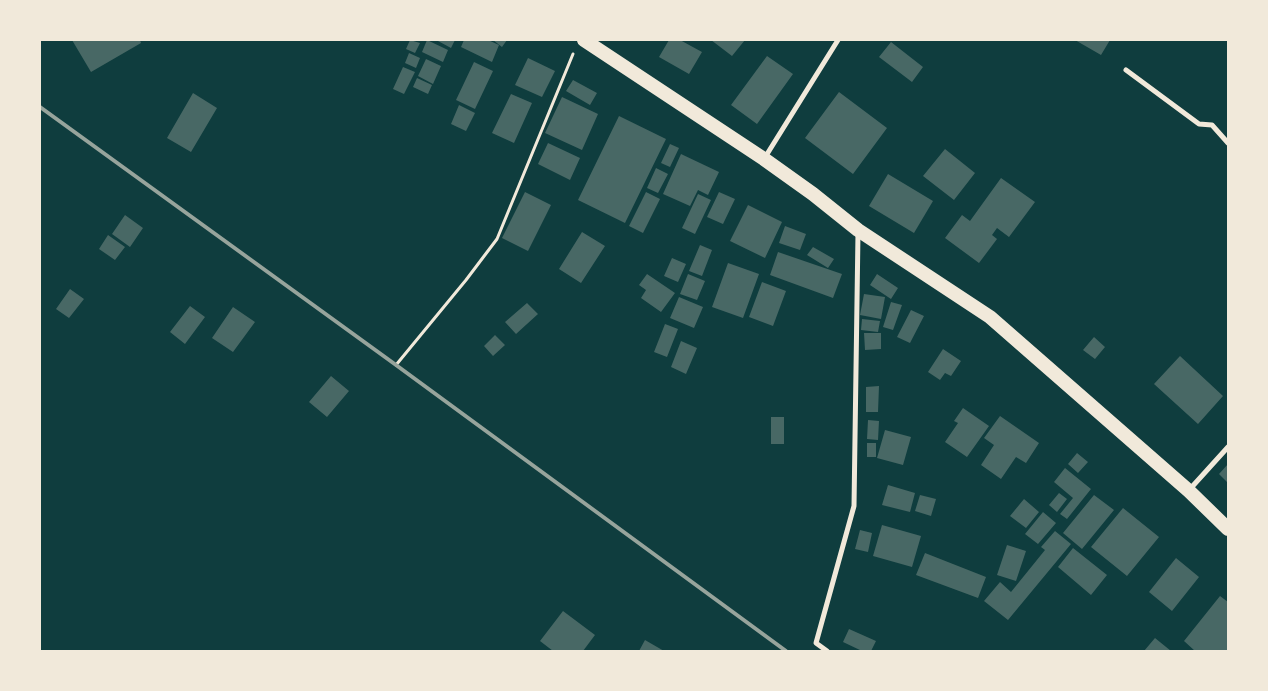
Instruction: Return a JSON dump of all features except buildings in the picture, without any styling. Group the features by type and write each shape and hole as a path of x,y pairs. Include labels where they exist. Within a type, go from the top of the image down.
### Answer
{"highway":[{"path":"580,44 764,159 813,194 858,230 990,317 1189,491 1228,529"}],"street":[{"path":"764,159 838,40"},
{"path":"1126,70 1199,124 1212,125 1228,143"},
{"path":"827,651 816,643 854,506 858,230"},
{"path":"1189,491 1228,447"}],"path":[{"path":"396,365 497,239 580,44"}],"railway":[{"path":"40,107 786,651"}]}
